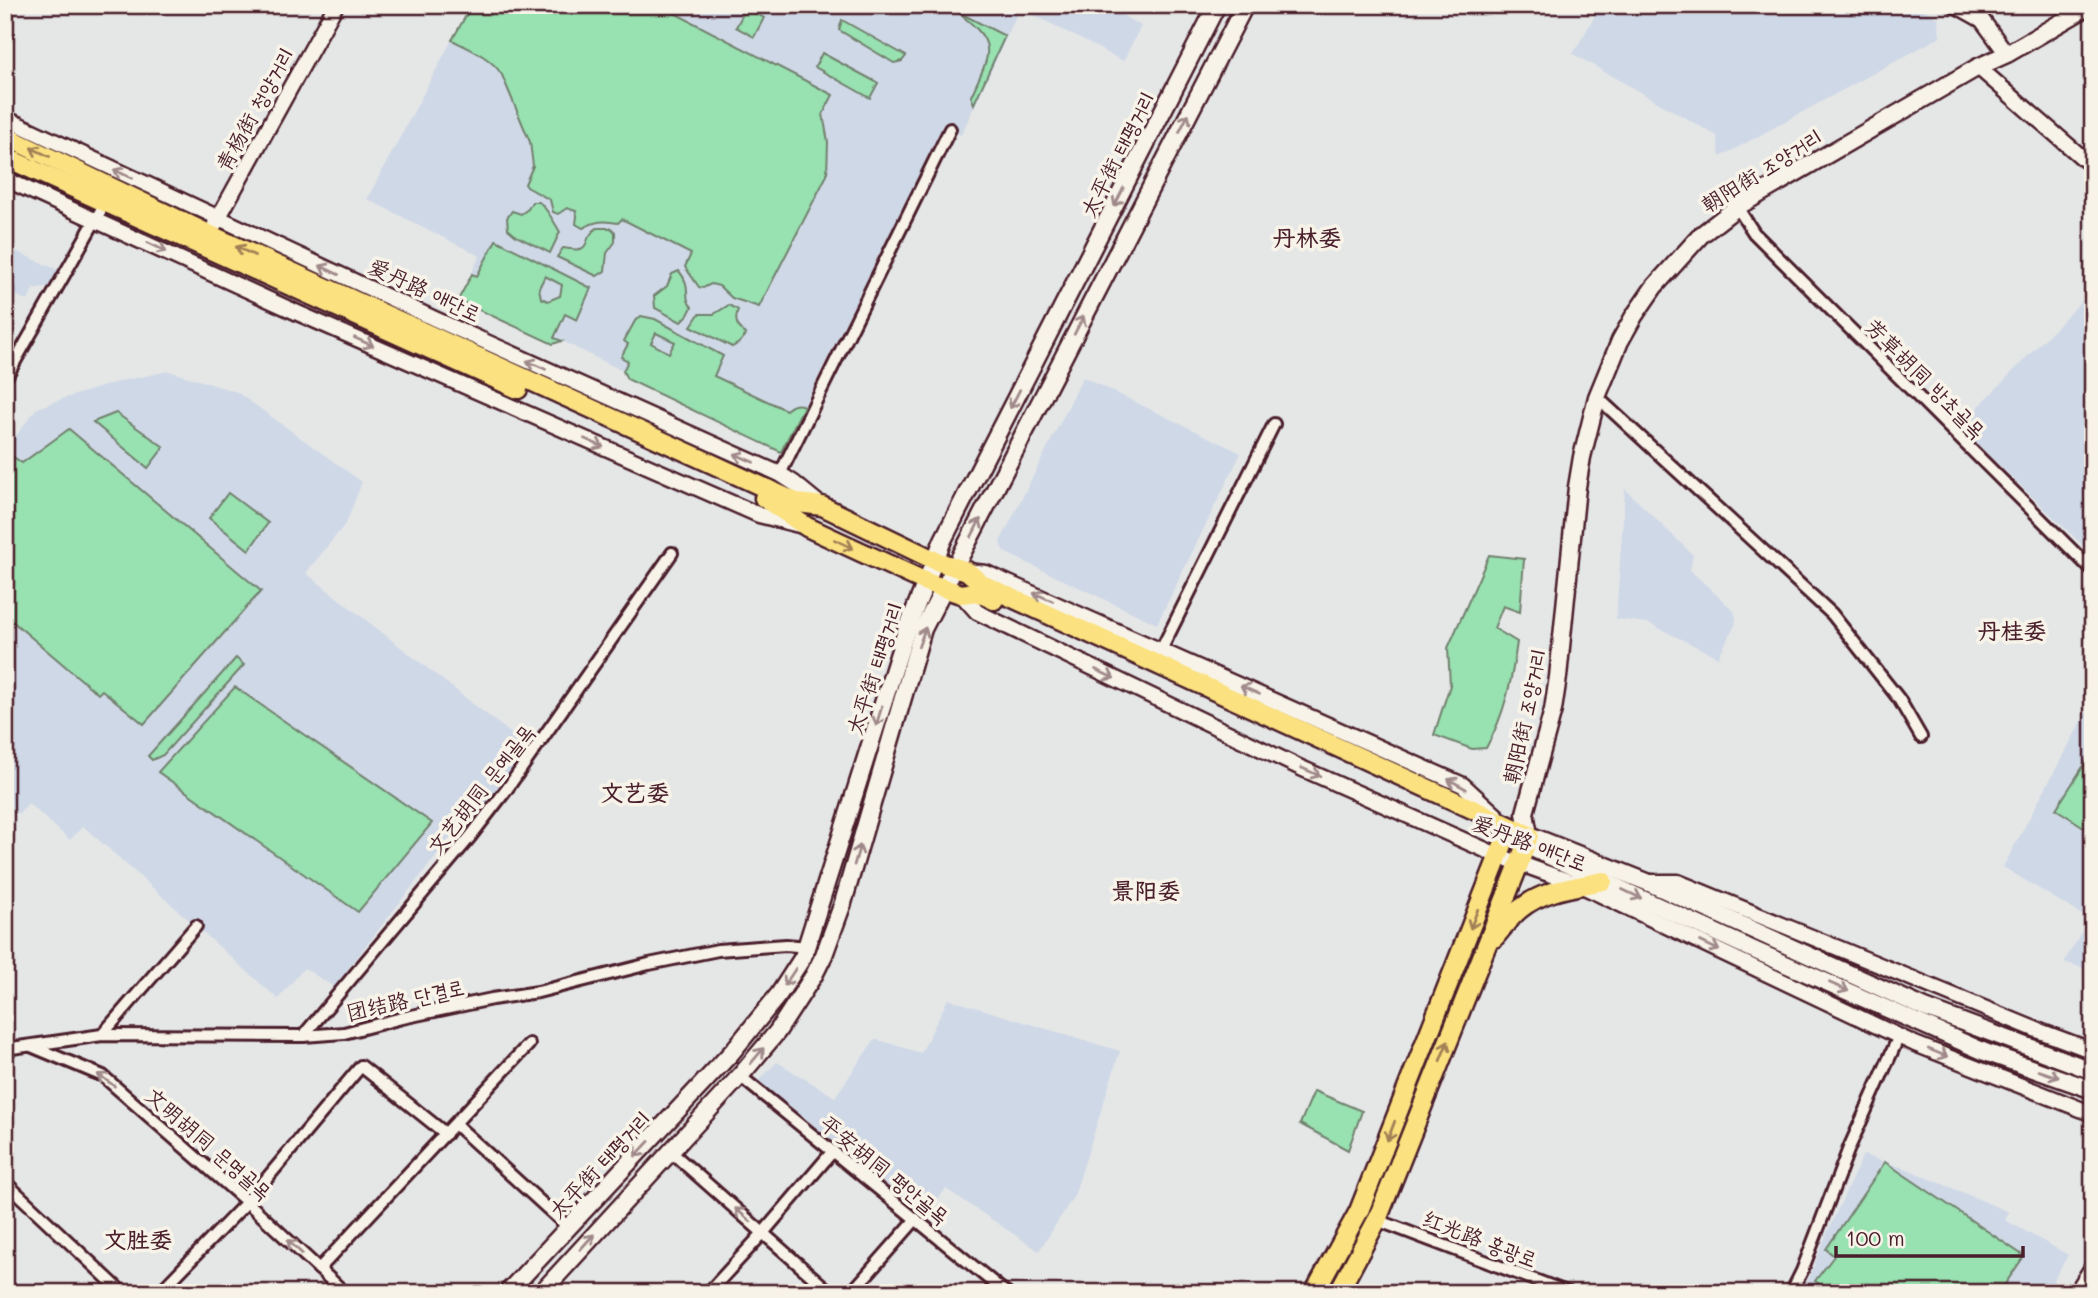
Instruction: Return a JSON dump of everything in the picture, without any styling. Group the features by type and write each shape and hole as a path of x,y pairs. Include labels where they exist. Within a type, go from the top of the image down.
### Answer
{"main road":[{"name":"太平街 태평거리","path":"507,1293 752,1030 803,957 906,631 952,522 1217,5"},
{"name":"太平街 태평거리","path":"541,1293 740,1076 777,1032 814,975 843,903 923,629 953,592 961,569 1245,5"},
{"name":"朝阳街 조양거리","path":"1338,1293 1377,1220 1527,840 1525,813 1547,734 1559,677 1577,487 1584,447 1597,397 1620,341 1634,316 1666,272 1701,235 1737,207 1978,67 2007,54 2091,5"},
{"name":"爱丹路 애단로","path":"5,136 213,226 798,503 822,506 936,561 961,569 982,584 1508,832"},
{"name":"爱丹路 애단로","path":"5,157 100,211 768,500 807,527 926,582 953,592 977,592 1508,832 1647,883 1925,1008 2093,1071"},
{"path":"880,561 890,539"},
{"name":"朝阳街 조양거리","path":"1314,1293 1359,1211 1508,832 1525,813"},
{"name":"爱丹路 애단로","path":"1527,840 1602,881 1985,1052 2093,1090"},
{"path":"1485,949 1518,910 1528,903 1558,890 1602,881"}],"street":[{"name":"青杨街 청양거리","path":"213,226 337,5"},
{"path":"1955,5 1982,20 2007,54"},
{"path":"1978,67 2093,167"},
{"name":"爱丹路 애단로","path":"5,118 213,226 448,325 780,474 822,506"},
{"path":"780,474 950,129"},
{"name":"爱丹路 애단로","path":"5,179 100,211"},
{"name":"芳草胡同 방초골목","path":"1737,207 1754,233 2093,571"},
{"path":"5,379 100,211"},
{"path":"1597,397 1832,614 1899,699 1921,737"},
{"path":"1161,650 1274,424"},
{"name":"文艺胡同 문예골목","path":"303,1036 462,847 507,789 672,553"},
{"name":"爱丹路 애단로","path":"961,569 986,573 1463,785 1508,832"},
{"name":"爱丹路 애단로","path":"953,592 977,612 1301,768 1499,856 1581,886 1899,1036 2093,1114"},
{"name":"爱丹路 애단로","path":"1647,883 1678,882 2093,1051"},
{"path":"102,1035 195,926"},
{"name":"团结路 단결로","path":"5,1049 102,1035 303,1036 344,1033 718,950 786,945 807,947"},
{"path":"1791,1293 1849,1148 1899,1036"},
{"path":"318,1269 529,1044"},
{"name":"文明胡同 문명골목","path":"31,1046 103,1076 247,1202 345,1293"},
{"path":"159,1293 247,1202 361,1066 446,1134"},
{"name":"平安胡同 평안골목","path":"740,1076 1006,1293"},
{"path":"455,1124 568,1227"},
{"path":"670,1151 831,1293"},
{"path":"708,1293 833,1152"},
{"path":"5,1182 122,1293"},
{"path":"851,1293 916,1219"},
{"name":"红光路 홍광로","path":"1377,1220 1569,1293"},
{"path":"2076,1293 2093,1266"}],"shaded area":[{"path":"472,5 1104,5 1141,26 1123,61 1020,8 961,135 943,126 781,452 627,379 623,371 562,341 553,344 458,300 480,256 367,199"},
{"path":"1601,5 1916,5 1938,18 1940,37 1720,157 1717,136 1573,54"},
{"path":"15,251 58,270 46,288 33,289 28,301 5,290 5,271"},
{"path":"2093,289 2093,555 1959,427"},
{"path":"169,371 237,392 362,482 346,523 306,573 532,750 474,818 464,820 334,987 304,968 278,999 83,826 70,840 28,803 19,814 5,803 5,429 16,436 36,409 121,381"},
{"path":"1083,377 1241,453 1157,624 1004,552 1000,542"},
{"path":"1625,489 1693,555 1690,570 1734,611 1735,625 1718,657 1648,623 1616,619"},
{"path":"2093,700 2093,971 2064,962 2089,919 2003,867"},
{"path":"948,999 1120,1051 1074,1196 1039,1251 946,1189 925,1214 757,1082 777,1062 835,1097 875,1039 921,1053"},
{"path":"1863,1155 1907,1169 2009,1212 2005,1220 2068,1255 2046,1293 1801,1293"}],"green space":[{"path":"472,5 659,5 833,95 823,114 828,142 827,175 759,307 732,298 719,286 711,284 699,287 685,267 691,254 622,219 618,223 600,222 583,228 576,224 576,211 567,208 558,214 553,212 550,200 527,187 525,184 533,166 530,142 502,75 486,58 452,40"},
{"path":"746,8 764,18 754,37 736,27"},
{"path":"956,11 1005,36 974,104 971,96 987,58 987,49 979,31"},
{"path":"842,20 906,56 902,61 894,63 839,30"},
{"path":"822,53 878,83 870,98 815,67"},
{"path":"532,202 541,204 560,232 550,253 516,236 508,229 507,218 512,211 521,214"},
{"path":"597,228 611,228 615,232 615,242 607,253 605,271 597,276 557,257 563,248 584,247"},
{"path":"496,240 591,288 577,320 565,314 554,338 562,341 553,344 458,300 472,274 477,276","holes":["545,276 562,285 560,296 548,301 541,298 539,288"]},
{"path":"679,271 686,282 692,307 681,322 655,308 654,296 667,286 672,274"},
{"path":"729,305 738,310 737,324 746,335 732,347 691,326 699,314 714,314"},
{"path":"641,316 655,319 723,356 714,376 786,410 794,405 804,406 781,452 627,379 623,371 628,361 621,357 628,344 624,341 635,321","holes":["656,333 675,342 669,353 651,343"]},
{"path":"116,413 164,447 148,468 93,422"},
{"path":"69,429 261,591 144,724 102,690 98,694 5,615 5,451 22,463"},
{"path":"228,493 268,523 249,550 209,518"},
{"path":"1489,555 1524,559 1520,612 1503,606 1494,628 1517,642 1513,670 1503,710 1493,735 1486,748 1472,749 1434,735 1450,685 1448,648"},
{"path":"236,658 244,665 163,755 152,760 148,756"},
{"path":"235,687 432,823 358,912 158,772"},
{"path":"2093,751 2093,833 2056,809"},
{"path":"1314,1091 1362,1111 1348,1150 1300,1124"},
{"path":"1885,1162 2024,1256 1999,1293 1833,1293 1815,1281 1834,1256 1826,1249"}],"district":[{"name":"丹林委","path":"1307,237"},
{"name":"丹桂委","path":"2012,630"},
{"name":"文艺委","path":"635,792"},
{"name":"景阳委","path":"1146,890"},
{"name":"文胜委","path":"138,1239"}]}
